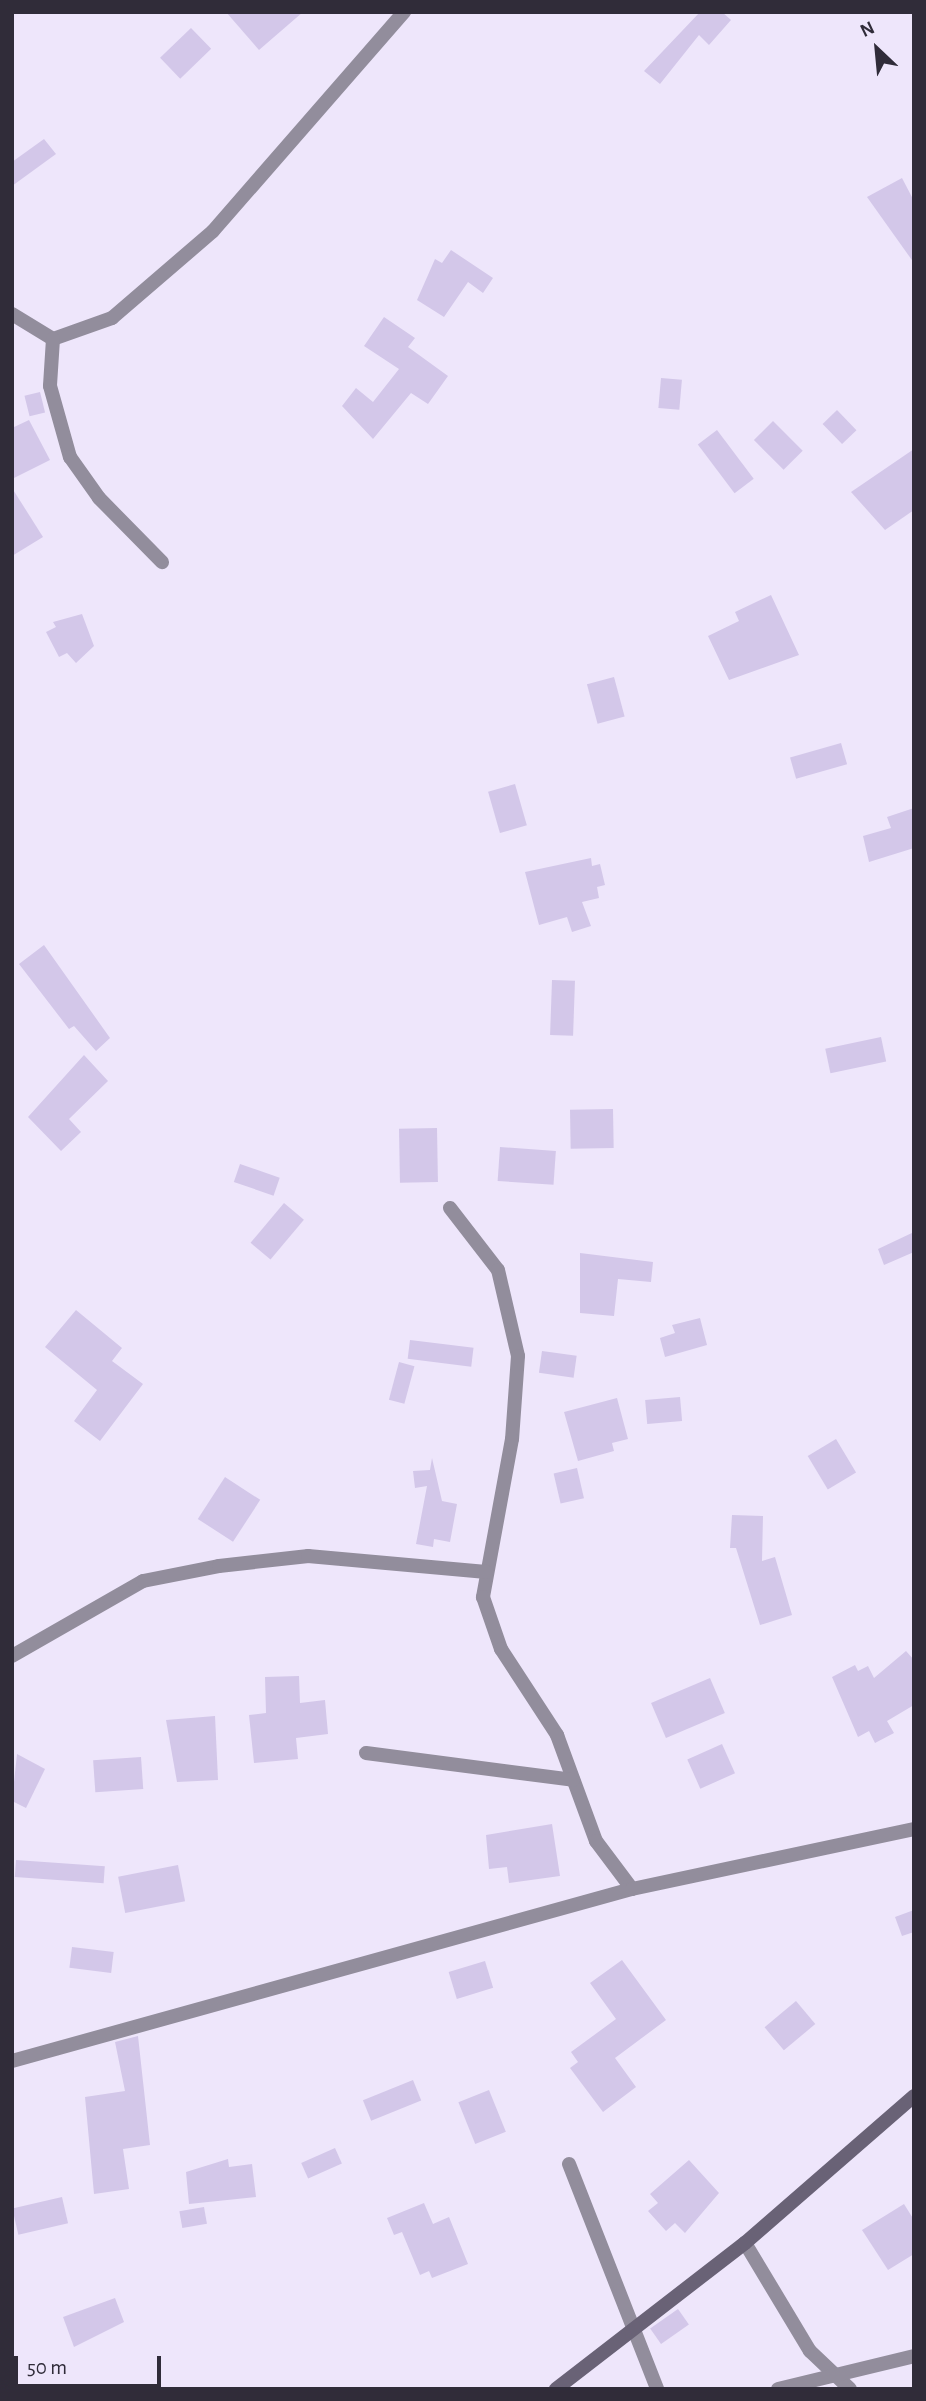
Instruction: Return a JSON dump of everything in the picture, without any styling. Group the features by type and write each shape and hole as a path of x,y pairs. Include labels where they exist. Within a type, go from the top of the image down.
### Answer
{"street":[{"path":"52,339 112,318 214,231 404,12"},
{"path":"12,314 52,339"},
{"path":"52,339 50,386 70,457 99,498 162,562"},
{"path":"450,1208 498,1270 518,1356 512,1439 483,1597 492,1630 557,1735 596,1841 632,1889"},
{"path":"12,1656 142,1581 219,1566 308,1556 486,1572"},
{"path":"366,1753 573,1780"},
{"path":"12,2061 632,1889 914,1829"},
{"path":"555,2389 634,2325 746,2243 914,2096"},
{"path":"569,2164 657,2389"},
{"path":"746,2243 810,2350 850,2389"},
{"path":"778,2389 914,2356"}],"building":[{"path":"226,12 303,12 259,50"},
{"path":"700,12 722,12 731,20 709,45 699,35 660,84 644,71"},
{"path":"191,28 211,49 180,79 160,58"},
{"path":"44,139 56,154 12,186 12,162"},
{"path":"902,178 914,201 914,263 867,197"},
{"path":"451,250 493,278 483,293 468,282 444,317 417,300 435,259 442,263"},
{"path":"384,317 415,338 408,347 448,376 428,404 411,393 373,439 342,406 356,388 373,402 399,369 364,346"},
{"path":"661,378 682,380 679,410 658,408"},
{"path":"40,392 45,412 30,416 24,396"},
{"path":"837,410 856,430 842,444 823,424"},
{"path":"29,420 50,460 12,479 12,428"},
{"path":"773,421 803,451 784,470 754,440"},
{"path":"717,430 754,479 735,493 698,444"},
{"path":"914,449 914,510 885,530 851,492"},
{"path":"12,488 43,537 12,556"},
{"path":"771,595 799,655 729,680 708,636 739,621 735,612"},
{"path":"82,614 94,646 76,663 67,653 59,657 46,632 56,627 53,622"},
{"path":"614,677 625,717 598,724 587,684"},
{"path":"841,743 847,764 796,779 790,758"},
{"path":"515,784 527,825 500,833 488,792"},
{"path":"914,808 914,848 869,862 863,836 891,828 887,817"},
{"path":"591,858 592,866 600,864 605,885 597,887 599,898 582,902 591,926 572,932 567,917 539,925 525,872"},
{"path":"44,945 110,1038 96,1051 74,1026 69,1029 19,964"},
{"path":"552,980 575,981 573,1036 550,1035"},
{"path":"881,1037 886,1061 830,1073 825,1049"},
{"path":"84,1055 108,1081 69,1119 81,1132 61,1151 28,1117"},
{"path":"613,1109 614,1148 571,1149 570,1110"},
{"path":"437,1128 438,1182 400,1183 399,1129"},
{"path":"500,1147 556,1151 553,1185 498,1181"},
{"path":"240,1164 280,1178 274,1196 234,1182"},
{"path":"284,1203 304,1220 270,1260 251,1243"},
{"path":"914,1232 914,1252 884,1265 878,1249"},
{"path":"580,1253 653,1262 651,1282 618,1279 614,1316 580,1313"},
{"path":"76,1310 122,1348 112,1361 143,1384 100,1441 74,1421 97,1390 45,1347"},
{"path":"700,1318 707,1345 665,1357 660,1338 675,1333 672,1325"},
{"path":"410,1340 474,1348 471,1367 408,1359"},
{"path":"542,1351 577,1356 574,1378 539,1373"},
{"path":"399,1362 414,1366 404,1404 389,1400"},
{"path":"680,1397 682,1421 647,1424 645,1400"},
{"path":"617,1398 628,1439 612,1443 614,1451 578,1461 564,1412"},
{"path":"836,1439 856,1472 828,1489 808,1456"},
{"path":"432,1458 442,1501 457,1504 450,1542 434,1539 433,1547 416,1544 427,1486 415,1488 413,1471 430,1470"},
{"path":"577,1468 584,1498 561,1504 554,1473"},
{"path":"225,1477 260,1500 233,1542 198,1519"},
{"path":"732,1515 763,1516 762,1561 775,1557 792,1615 760,1625 736,1548 730,1548"},
{"path":"906,1651 914,1660 914,1705 887,1721 894,1733 875,1743 869,1731 858,1737 832,1677 855,1665 858,1671 868,1666 874,1678"},
{"path":"299,1676 300,1703 325,1700 328,1734 296,1738 298,1759 254,1763 249,1715 266,1713 265,1677"},
{"path":"710,1678 725,1713 666,1738 651,1703"},
{"path":"215,1716 218,1780 177,1782 166,1720"},
{"path":"722,1744 735,1773 700,1789 687,1759"},
{"path":"17,1754 45,1769 26,1808 12,1801"},
{"path":"141,1757 143,1789 95,1792 93,1760"},
{"path":"552,1824 560,1876 509,1883 507,1867 489,1869 486,1835"},
{"path":"16,1860 105,1866 104,1883 15,1877"},
{"path":"178,1865 185,1901 125,1913 118,1877"},
{"path":"914,1910 914,1932 902,1936 895,1917"},
{"path":"72,1947 114,1952 111,1973 69,1968"},
{"path":"622,1960 666,2020 615,2058 636,2087 603,2112 570,2068 578,2062 571,2052 616,2019 590,1983"},
{"path":"485,1961 493,1988 457,1999 449,1972"},
{"path":"796,2001 815,2024 784,2050 765,2027"},
{"path":"138,2036 150,2145 123,2149 129,2189 94,2194 85,2097 125,2091 115,2042"},
{"path":"413,2080 421,2100 371,2121 363,2100"},
{"path":"489,2090 506,2132 475,2144 458,2102"},
{"path":"335,2148 342,2164 308,2179 301,2163"},
{"path":"228,2159 229,2167 252,2164 256,2197 189,2204 186,2172"},
{"path":"689,2160 719,2193 685,2233 675,2223 666,2231 648,2211 658,2203 650,2194"},
{"path":"62,2197 68,2223 18,2235 12,2208"},
{"path":"424,2203 433,2224 449,2217 468,2264 432,2278 429,2271 420,2275 402,2232 394,2235 387,2218"},
{"path":"904,2204 914,2220 914,2254 888,2270 862,2230"},
{"path":"204,2207 207,2224 182,2228 179,2211"},
{"path":"115,2298 124,2322 74,2347 63,2317"},
{"path":"678,2309 689,2325 661,2344 650,2329"}]}
